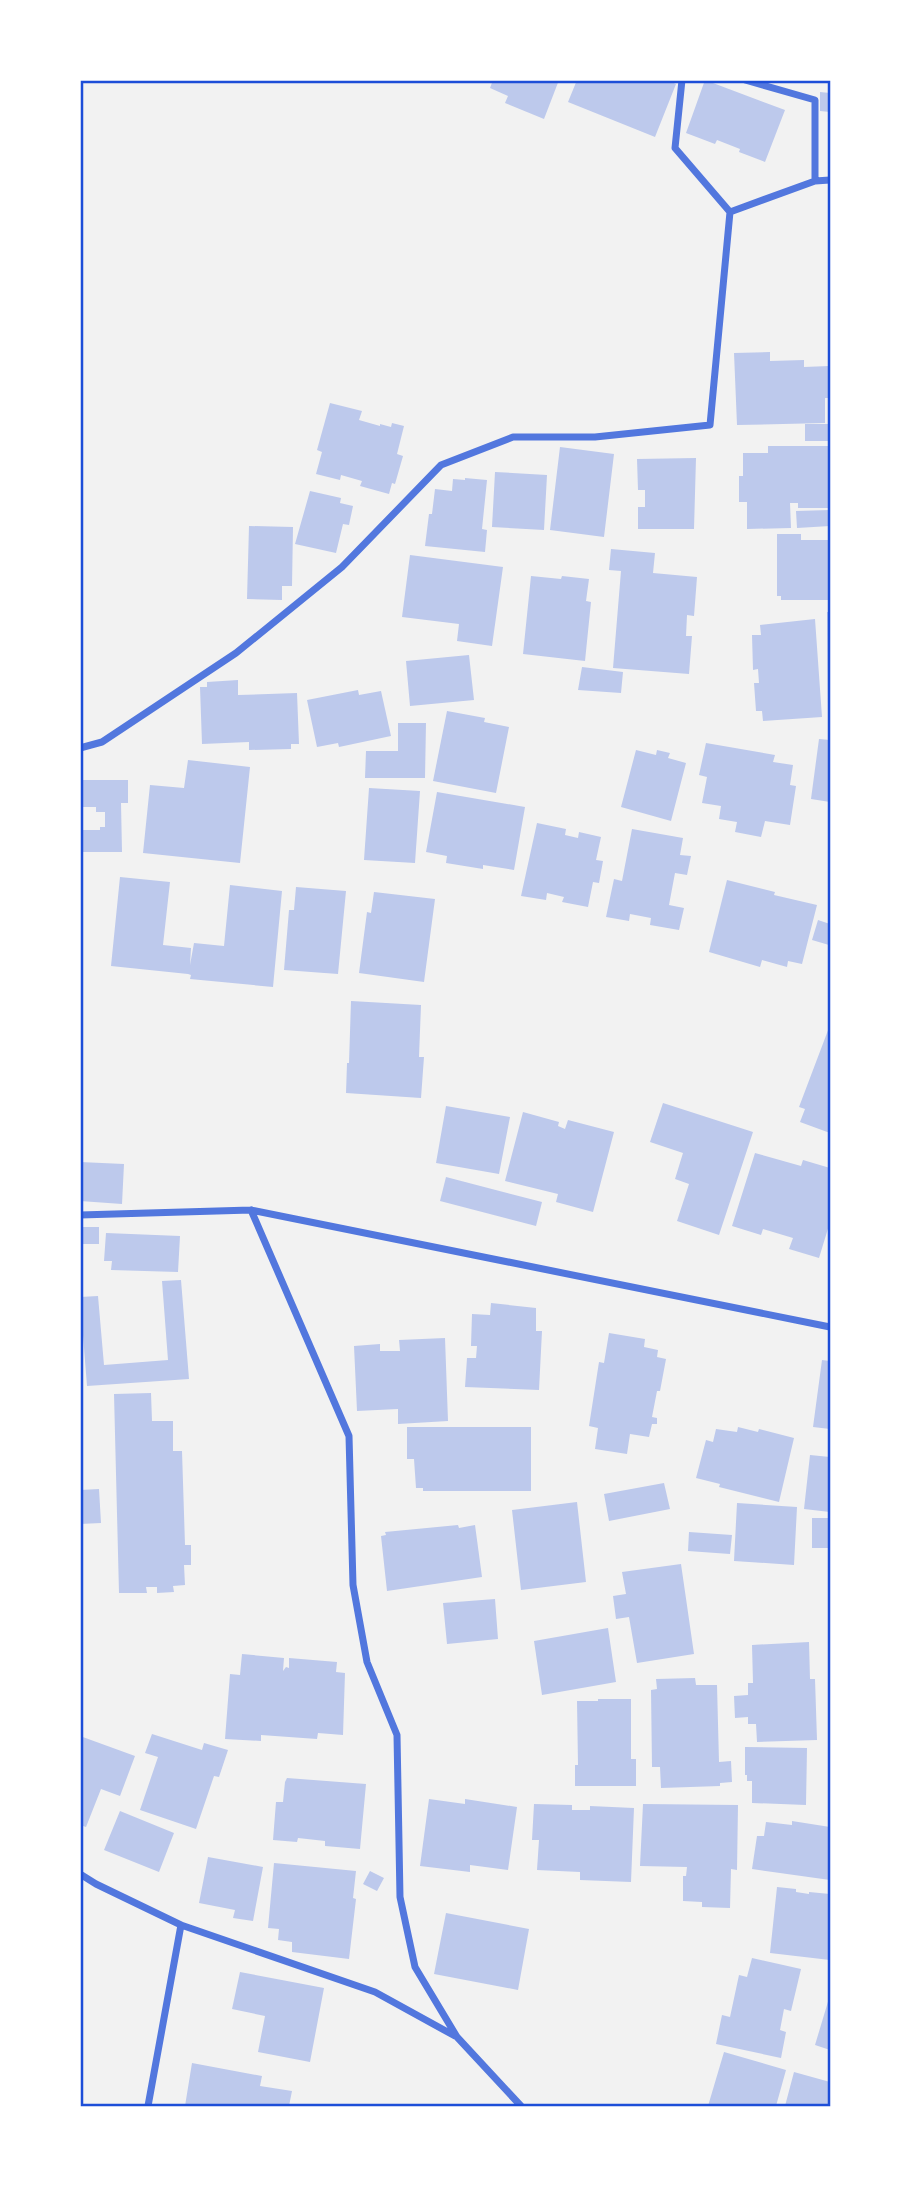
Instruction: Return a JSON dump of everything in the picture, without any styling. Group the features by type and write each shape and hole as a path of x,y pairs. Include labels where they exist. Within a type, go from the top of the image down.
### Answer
{"street":[{"path":"80,748 102,742 236,653 342,567 441,465 513,438 595,438 710,425 730,212 675,148 682,80"},
{"path":"745,80 815,100 815,181"},
{"path":"730,212 815,181 831,180"},
{"path":"80,1215 251,1210 831,1326"},
{"path":"251,1210 349,1436 353,1586 368,1662 397,1735 400,1897 415,1967 457,2037 521,2106"},
{"path":"80,1874 181,1925 375,1992 457,2037"},
{"path":"148,2106 181,1925"}],"building":[{"path":"493,80 559,80 544,119 505,103 508,96 490,88"},
{"path":"577,80 667,80 676,84 655,137 568,102"},
{"path":"705,80 785,110 765,162 717,140 715,144 686,133"},
{"path":"820,92 830,93 830,112 820,111"},
{"path":"770,352 770,361 804,360 804,367 829,366 830,398 825,398 825,423 737,425 734,353"},
{"path":"330,403 362,411 359,420 380,426 391,427 392,423 404,426 397,454 403,456 395,484 392,483 389,494 360,486 362,481 341,475 340,480 316,474 322,452 317,450"},
{"path":"805,424 830,424 830,441 805,441"},
{"path":"768,446 830,446 830,508 798,508 798,503 790,503 791,528 747,529 747,502 739,502 739,476 743,476 743,453 768,453"},
{"path":"560,447 614,454 604,537 550,530"},
{"path":"696,458 694,529 638,529 638,507 645,507 645,490 638,490 637,459"},
{"path":"495,472 547,475 544,530 492,527"},
{"path":"453,479 487,480 482,529 487,530 485,552 425,546 435,489 452,491"},
{"path":"310,491 341,498 340,503 353,506 349,525 343,524 336,553 295,544"},
{"path":"830,510 830,526 797,528 796,511"},
{"path":"249,526 293,527 292,586 282,586 282,600 247,599"},
{"path":"777,534 801,534 801,540 830,540 830,600 781,600 781,596 777,596"},
{"path":"611,549 655,553 653,573 697,577 694,616 687,615 686,636 692,636 689,674 613,668 621,571 609,570"},
{"path":"410,555 503,567 492,646 457,641 459,624 402,617"},
{"path":"531,576 589,579 586,601 591,602 585,661 523,654"},
{"path":"827,612 830,612 830,712 828,712"},
{"path":"815,619 822,717 763,721 762,711 756,711 754,683 759,683 758,669 753,670 752,635 761,635 760,625"},
{"path":"469,655 474,700 410,706 406,661"},
{"path":"582,667 623,672 621,693 578,690"},
{"path":"238,680 238,695 297,693 299,744 291,744 291,749 249,750 249,742 202,744 200,687 207,687 207,682"},
{"path":"358,690 359,695 381,691 391,736 339,747 338,743 317,747 307,700"},
{"path":"447,711 485,718 484,722 509,727 496,793 433,781"},
{"path":"398,723 426,723 425,778 365,778 366,751 398,751"},
{"path":"819,739 830,740 830,802 811,799"},
{"path":"706,743 775,755 773,762 793,765 790,785 796,786 790,825 765,821 761,837 735,832 737,822 719,819 721,806 702,803 707,777 699,775"},
{"path":"636,750 656,755 657,750 670,753 668,758 686,763 671,821 621,807"},
{"path":"188,760 250,767 240,863 143,853 150,785 184,788"},
{"path":"80,780 128,780 128,803 121,803 122,852 80,852 80,830 100,830 100,827 105,827 105,812 96,812 96,807 80,807"},
{"path":"369,788 420,791 415,863 364,860"},
{"path":"437,792 525,807 514,870 483,865 483,869 446,863 447,856 426,852"},
{"path":"537,823 566,829 565,835 578,838 579,832 601,837 596,860 603,861 599,883 593,882 588,907 562,902 564,897 547,893 546,900 521,896"},
{"path":"632,829 683,838 680,855 691,856 687,875 675,873 669,905 684,908 679,930 650,925 651,918 630,914 629,921 606,917 614,879 622,881"},
{"path":"120,877 170,882 163,945 191,948 190,965 194,943 224,946 230,885 282,891 273,987 190,979 191,975 188,974 111,966"},
{"path":"727,880 817,905 802,964 788,961 787,967 762,960 760,967 709,952"},
{"path":"296,887 346,891 338,974 284,970 289,910 294,910"},
{"path":"374,892 435,899 424,982 359,973 367,912 371,913"},
{"path":"818,920 830,924 829,945 812,940"},
{"path":"351,1001 421,1005 419,1057 424,1057 421,1098 346,1093"},
{"path":"830,1025 830,1133 800,1122 805,1109 799,1107"},
{"path":"663,1103 753,1132 719,1235 677,1221 689,1184 675,1179 683,1153 650,1142"},
{"path":"446,1106 510,1117 499,1174 436,1163"},
{"path":"523,1112 559,1122 558,1126 565,1129 568,1120 614,1132 593,1212 556,1202 558,1194 505,1181"},
{"path":"755,1153 801,1166 803,1160 830,1168 830,1222 819,1258 789,1249 793,1238 763,1229 761,1235 732,1226"},
{"path":"80,1162 124,1164 122,1204 80,1201"},
{"path":"446,1177 542,1202 536,1226 440,1201"},
{"path":"80,1227 99,1227 99,1244 80,1244"},
{"path":"106,1233 180,1236 178,1272 111,1270 112,1261 104,1261"},
{"path":"181,1280 189,1379 87,1386 80,1297 98,1296 104,1365 168,1360 162,1281"},
{"path":"491,1303 536,1308 536,1331 542,1331 539,1390 465,1387 467,1358 476,1358 477,1346 471,1346 472,1314 490,1315"},
{"path":"609,1333 645,1339 644,1347 658,1350 657,1357 666,1359 652,1417 657,1418 657,1424 652,1424 649,1437 630,1434 627,1454 595,1449 598,1428 589,1426 599,1362 604,1363"},
{"path":"445,1338 448,1421 398,1424 398,1409 357,1411 354,1346 380,1344 380,1351 400,1351 399,1340"},
{"path":"822,1360 830,1361 830,1429 813,1427"},
{"path":"151,1393 152,1421 173,1421 173,1451 182,1451 185,1545 191,1545 191,1565 184,1565 185,1585 173,1586 174,1592 157,1593 157,1587 146,1587 147,1593 119,1593 114,1394"},
{"path":"407,1427 531,1427 531,1491 423,1491 423,1488 416,1488 414,1459 407,1459"},
{"path":"738,1427 794,1438 779,1502 719,1487 720,1484 696,1478 706,1440 713,1442 716,1429 737,1432"},
{"path":"810,1455 830,1457 830,1512 804,1509"},
{"path":"664,1483 670,1509 609,1521 604,1494"},
{"path":"99,1489 101,1523 80,1524 80,1490"},
{"path":"577,1502 586,1582 521,1590 512,1510"},
{"path":"737,1503 797,1507 794,1565 734,1561"},
{"path":"812,1518 830,1518 830,1548 812,1548"},
{"path":"458,1525 459,1528 475,1525 482,1577 387,1591 381,1536 386,1535 385,1532"},
{"path":"689,1532 732,1535 730,1554 688,1551"},
{"path":"681,1564 694,1654 637,1663 629,1617 616,1619 613,1596 626,1594 622,1572"},
{"path":"495,1599 498,1639 447,1644 443,1603"},
{"path":"608,1628 616,1682 542,1695 534,1641"},
{"path":"809,1642 810,1679 815,1679 817,1740 757,1742 756,1724 748,1724 748,1717 735,1718 734,1696 748,1695 748,1683 753,1683 752,1645"},
{"path":"242,1654 284,1658 283,1671 286,1667 289,1668 289,1658 337,1662 336,1672 345,1673 343,1735 318,1733 317,1739 261,1735 261,1741 225,1739 230,1674 240,1675"},
{"path":"695,1678 696,1685 717,1685 719,1762 731,1761 732,1782 720,1783 720,1786 661,1788 660,1767 652,1767 651,1690 657,1689 656,1679"},
{"path":"631,1699 631,1759 636,1759 636,1786 575,1786 575,1765 578,1765 577,1701"},
{"path":"152,1734 202,1750 204,1743 228,1750 219,1777 214,1776 196,1829 140,1810 158,1757 145,1753"},
{"path":"80,1736 135,1756 120,1796 101,1789 86,1827 80,1825"},
{"path":"745,1747 807,1748 806,1805 752,1803 752,1781 747,1781 745,1775"},
{"path":"287,1778 366,1784 360,1849 325,1846 325,1841 298,1838 297,1842 273,1840 276,1802 283,1802"},
{"path":"429,1799 465,1804 465,1799 517,1807 508,1870 470,1865 470,1872 420,1866"},
{"path":"534,1804 572,1805 572,1810 590,1810 590,1806 634,1808 631,1882 580,1880 580,1872 537,1870 539,1840 532,1840"},
{"path":"643,1804 738,1805 737,1870 731,1869 730,1908 702,1907 702,1902 683,1901 683,1876 686,1876 687,1867 640,1866"},
{"path":"120,1811 174,1833 159,1872 104,1850"},
{"path":"792,1821 830,1827 830,1880 752,1869 757,1836 764,1836 766,1822 792,1825"},
{"path":"208,1857 263,1867 253,1921 233,1918 235,1910 199,1903"},
{"path":"274,1863 356,1871 353,1898 356,1899 349,1959 292,1952 292,1942 278,1940 279,1929 268,1928"},
{"path":"370,1871 384,1878 377,1891 363,1884"},
{"path":"777,1887 796,1889 796,1892 809,1894 830,1894 830,1960 770,1953"},
{"path":"446,1913 529,1929 518,1990 434,1974"},
{"path":"752,1958 801,1969 791,2011 784,2009 780,2030 786,2032 781,2058 716,2044 722,2015 730,2017 739,1975 747,1977"},
{"path":"240,1972 324,1988 310,2062 258,2052 265,2016 232,2009"},
{"path":"830,1995 830,2050 815,2045"},
{"path":"724,2052 786,2070 776,2106 708,2106"},
{"path":"192,2063 262,2076 260,2086 292,2091 289,2106 185,2106"},
{"path":"794,2072 830,2082 830,2106 785,2106"}]}
